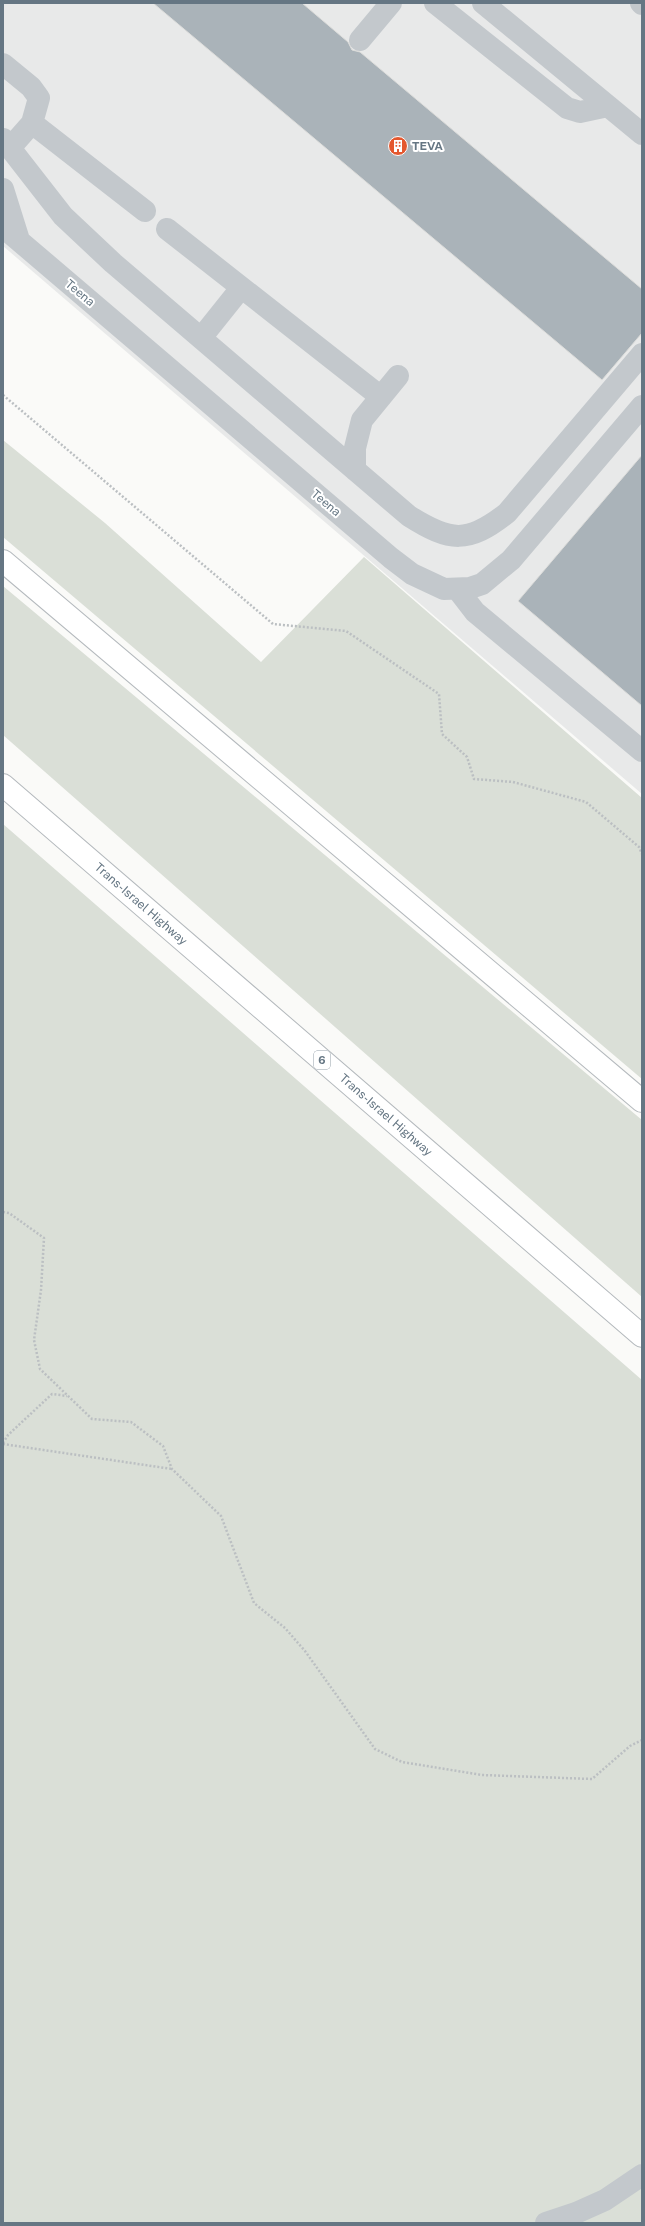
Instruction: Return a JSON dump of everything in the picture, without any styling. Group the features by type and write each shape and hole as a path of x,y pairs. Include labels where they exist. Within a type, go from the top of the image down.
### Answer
{"highway":[{"path":"3,561 642,1102"},
{"name":"Trans-Israel Highway","path":"3,785 642,1336"}],"street":[{"path":"360,40 390,3"},
{"path":"435,3 567,108 580,112 608,106"},
{"path":"483,3 642,134"},
{"path":"3,64 31,88 39,98 32,124 6,144 63,216 112,263 409,516 431,530 451,536 468,534 488,529 507,514 642,354"},
{"path":"32,124 145,211"},
{"path":"4,195 11,233"},
{"path":"167,230 381,397"},
{"name":"Teena","path":"11,233 391,558 412,574 444,589 458,590 482,584 511,560 639,416"},
{"path":"201,338 241,288"},
{"path":"355,470 355,448 362,420 398,376"},
{"path":"458,590 475,612 642,751"},
{"path":"546,2223 576,2214 605,2200 642,2175"}],"path":[{"path":"3,395 273,624 346,631 439,694 442,734 467,757 474,779 513,782 586,802 638,848 642,854"},
{"path":"3,1212 9,1213 44,1238 41,1290 34,1340 40,1370 92,1419 131,1422 163,1446 172,1469 221,1516 254,1602 285,1628 305,1651 375,1749 402,1762 482,1775 592,1779 630,1746 642,1740"},
{"path":"68,1396 52,1394 8,1435 3,1444 172,1469"}],"shaded area":[{"path":"3,3 642,3 642,794 3,246"},
{"path":"3,440 105,523 261,662 364,557 642,798 642,1079 3,537"},
{"path":"3,586 642,1120 642,1297 3,735"},
{"path":"3,824 642,1380 642,2223 3,2223"}],"building":[{"name":"TEVA","path":"153,3 302,3 348,42 352,50 360,52 642,289 642,333 602,380"},
{"path":"642,455 642,706 518,601"}],"place":[{"name":"TEVA","path":"398,146"}]}
